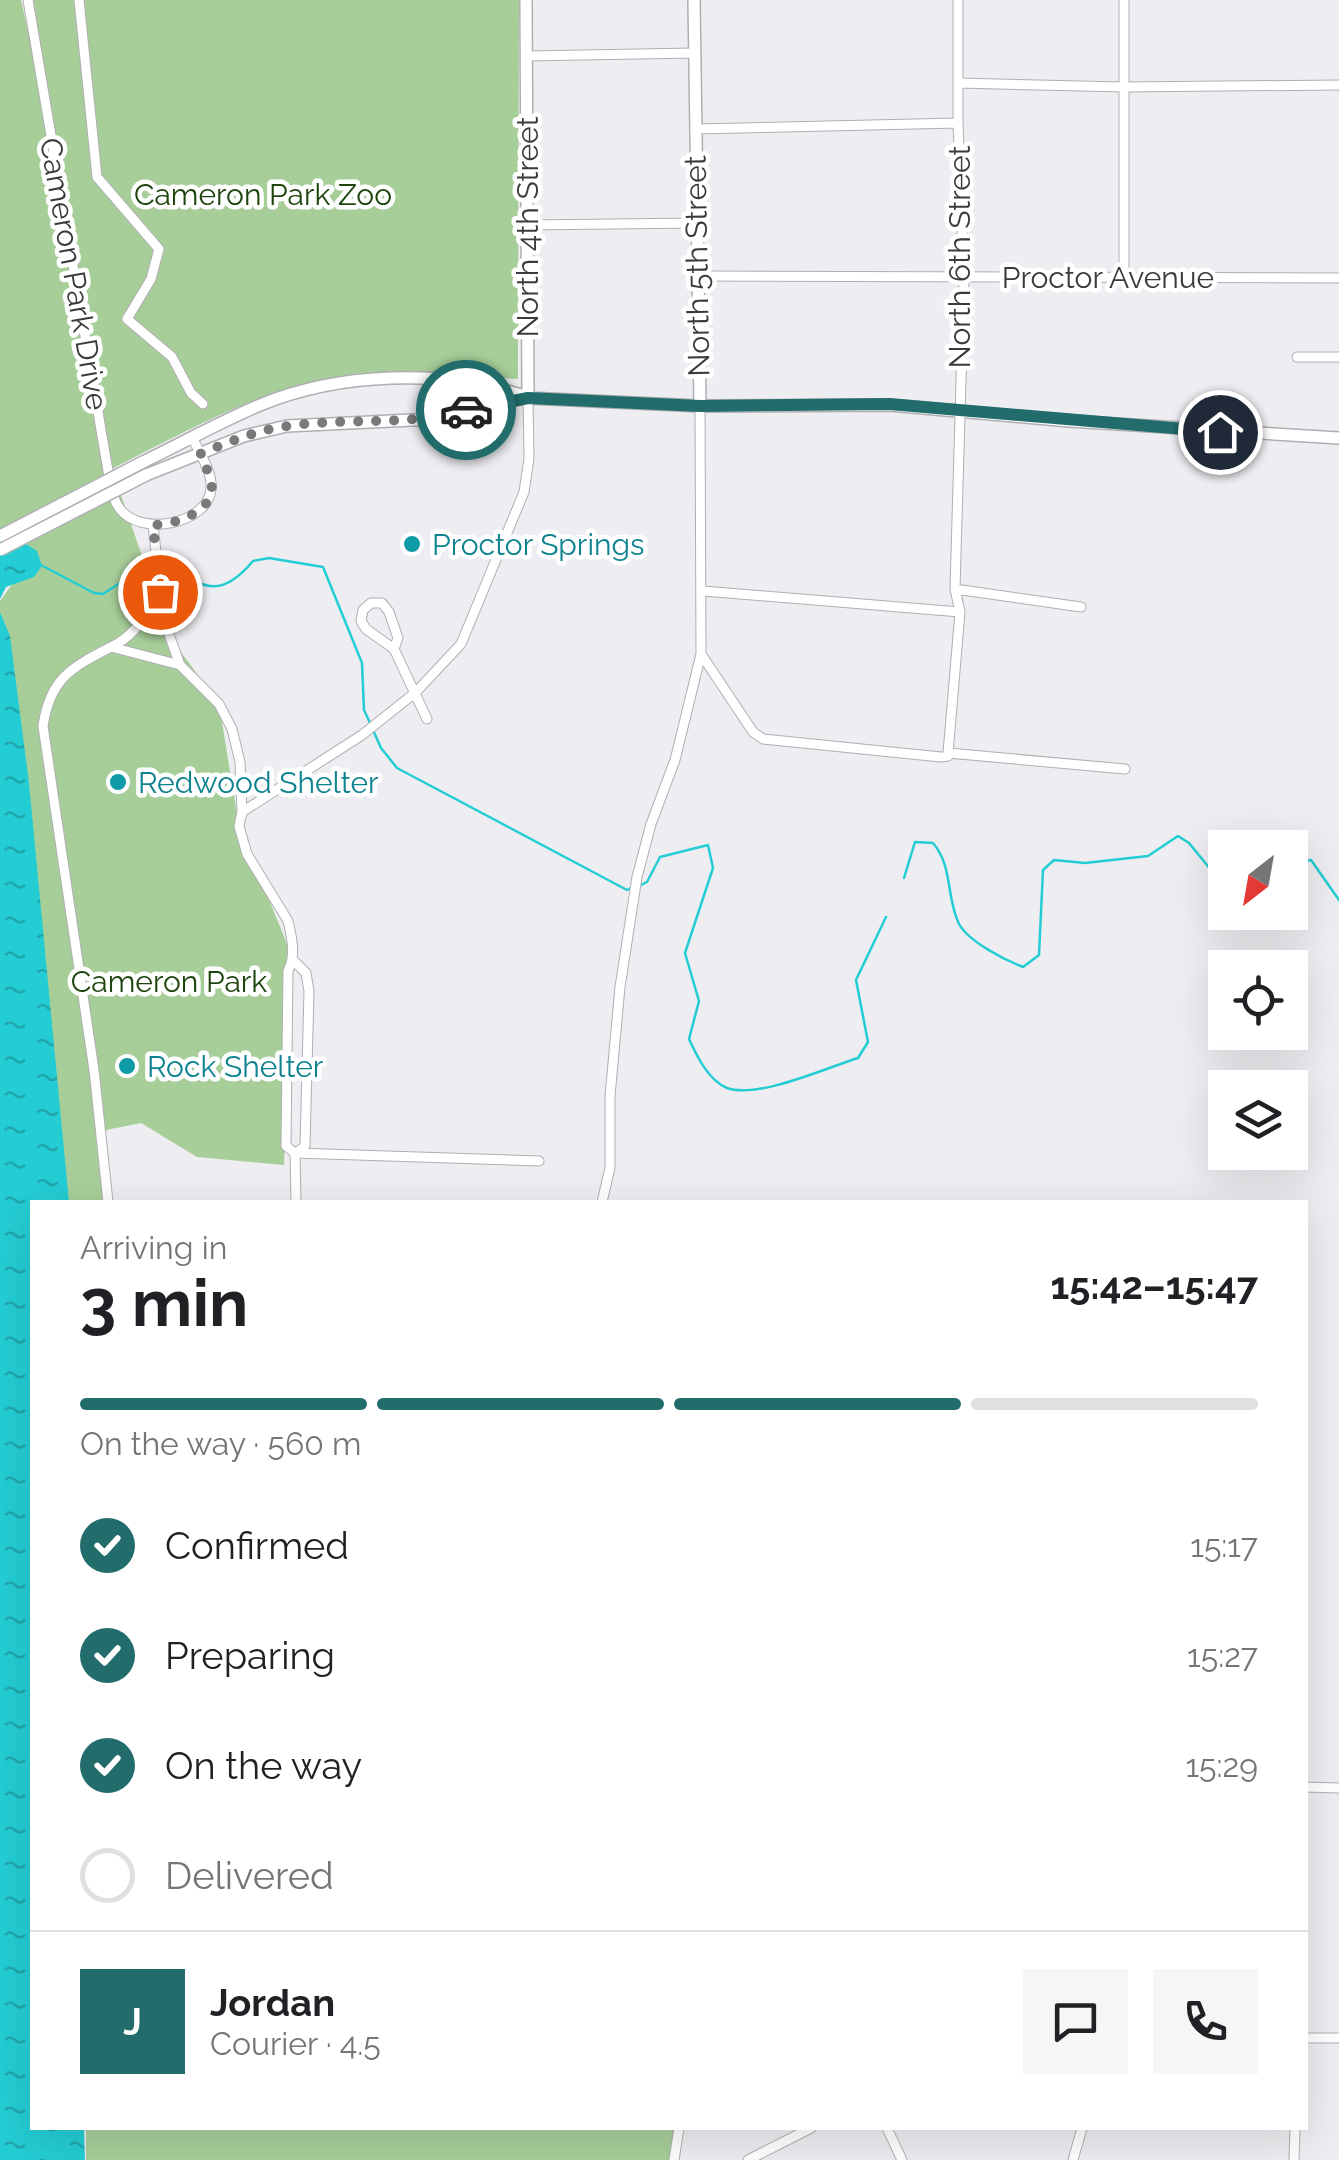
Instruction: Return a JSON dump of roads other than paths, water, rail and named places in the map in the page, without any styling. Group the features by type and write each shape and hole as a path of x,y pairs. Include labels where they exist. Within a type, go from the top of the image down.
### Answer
{"main road":[{"name":"North 4th Street","path":"526,0 528,398"},
{"name":"North 5th Street","path":"694,0 700,406"},
{"path":"0,550 192,437 262,404 294,394 351,382 443,380 493,386 528,398"},
{"path":"0,536 144,468 200,454 244,436 288,426 433,419 493,402 528,398 700,406 889,404 1106,424 1339,438"}],"street":[{"name":"Cameron Park Drive","path":"28,0 108,472 118,507 138,524 153,525"},
{"path":"79,0 97,177 159,249 152,279 128,318 172,356 190,393 203,404"},
{"name":"North 6th Street","path":"948,752 960,612 955,590 964,277 958,0"},
{"path":"1124,0 1124,277"},
{"path":"526,56 694,53"},
{"path":"958,82 1124,87 1339,85"},
{"path":"696,130 958,123"},
{"path":"528,225 697,223"},
{"name":"Proctor Avenue","path":"698,276 1339,278"},
{"path":"1298,356 1339,357"},
{"name":"North 4th Street","path":"242,812 362,735 416,692 461,644 524,492 529,459 528,398"},
{"name":"North 5th Street","path":"602,1200 610,1168 610,1096 620,987 637,877 651,824 675,760 702,654 700,406"},
{"path":"192,437 212,482 211,494 205,504 182,519 153,525 162,615 180,665 219,704 232,729 240,775 239,826 247,854 288,921 294,961 306,973 309,991 304,1146 295,1153"},
{"path":"955,590 1081,606"},
{"path":"108,1200 94,1070 43,726 45,710 60,680 78,664 134,631 160,592"},
{"path":"703,592 960,612"},
{"path":"394,648 398,638 389,612 382,603 371,603 363,610 361,621 366,630 394,648 427,719"},
{"path":"112,647 180,665"},
{"path":"702,654 758,737 941,757 948,752 1125,768"},
{"path":"240,775 266,796"},
{"path":"294,961 288,971 286,1146 295,1153 539,1161"},
{"path":"295,1153 296,1200"},
{"path":"1308,1787 1339,1788"},
{"path":"1308,2038 1339,2038"},
{"path":"674,2160 679,2130"},
{"path":"748,2160 806,2130"},
{"path":"888,2130 902,2160"},
{"path":"1073,2160 1081,2130"},
{"path":"1294,2160 1295,2130"}],"water":[{"path":"0,527 37,551 42,566 34,577 6,587 0,599"},
{"path":"0,612 10,636 29,783 69,1200 30,1200 30,2130 84,2130 85,2160 0,2160"}],"waterway":[{"path":"161,564 208,586 229,582 253,561 269,558 323,567 362,663 364,710 370,723"},
{"path":"39,564 103,594 154,561"},
{"path":"373,730 397,768 627,890 633,887"},
{"path":"904,878 915,842 933,843 944,862 955,914 964,931 988,950 1023,967 1039,955 1043,870 1054,860 1085,863 1148,856 1178,836 1208,866"},
{"path":"641,885 647,882 660,857 708,845 713,868 685,953 699,1001 689,1039 714,1079 727,1088 740,1090 774,1086 858,1058 868,1042 856,980 886,917"},
{"path":"1308,861 1339,900"}],"place":[{"name":"Proctor Springs","path":"412,544"},
{"name":"Redwood Shelter","path":"118,782"},
{"name":"Rock Shelter","path":"127,1066"}],"park label":[{"name":"Cameron Park Zoo","path":"263,194"},
{"name":"Cameron Park","path":"169,981"}]}
